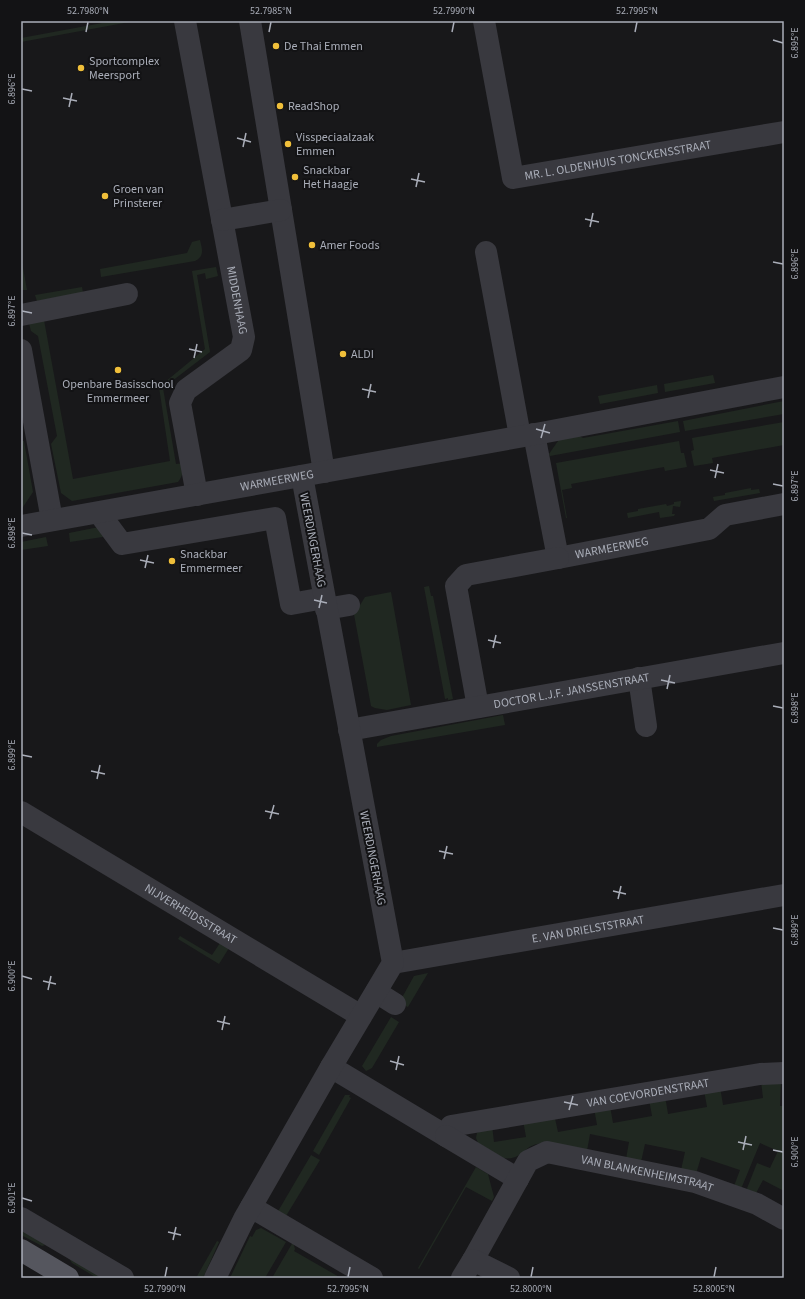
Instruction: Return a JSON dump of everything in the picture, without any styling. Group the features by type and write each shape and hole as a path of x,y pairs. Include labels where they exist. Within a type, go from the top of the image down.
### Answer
{"main road":[{"path":"21,1250 59,1273"}],"street":[{"name":"MIDDENHAAG","path":"185,21 244,337 241,350 186,390 180,403 197,495"},
{"path":"250,21 324,472"},
{"name":"MR. L. OLDENHUIS TONCKENSSTRAAT","path":"484,21 513,178 784,132"},
{"path":"222,220 281,210"},
{"path":"486,252 527,435"},
{"path":"21,315 127,294"},
{"path":"21,350 52,520"},
{"name":"WARMEERWEG","path":"21,526 784,387"},
{"name":"WARMEERWEG","path":"527,435 558,558 709,529 724,516 784,504"},
{"name":"WEERDINGERHAAG","path":"302,476 393,963"},
{"path":"99,513 122,544 275,518 291,604 349,605"},
{"name":"DOCTOR L.J.F. JANSSENSTRAAT","path":"478,707 456,586 466,575 558,558"},
{"name":"DOCTOR L.J.F. JANSSENSTRAAT","path":"349,730 784,653"},
{"path":"639,678 646,726"},
{"name":"NIJVERHEIDSSTRAAT","path":"21,812 361,1016"},
{"name":"E. VAN DRIELSTSTRAAT","path":"393,963 784,895"},
{"path":"215,1278 251,1207 331,1067 393,963"},
{"path":"376,992 395,1004"},
{"path":"331,1067 518,1179"},
{"name":"VAN COEVORDENSTRAAT","path":"446,1136 451,1126 760,1074 784,1073"},
{"name":"VAN BLANKENHEIMSTRAAT","path":"468,1269 528,1161 547,1152 695,1182 758,1204 784,1219"},
{"path":"251,1207 372,1278"},
{"path":"21,1218 123,1278"},
{"path":"59,1273 65,1244"},
{"path":"468,1269 509,1278"}],"shaded area":[{"path":"113,21 135,21 21,42 21,38"},
{"path":"200,240 202,255 195,261 101,277 100,269 187,253 192,242"},
{"path":"21,257 27,290 23,290 21,277"},
{"path":"216,267 218,276 206,279 205,273 197,275 210,352 163,388 176,464 184,463 180,480 178,482 72,501 61,493 51,444 57,436 38,336 31,331 29,323 44,320 73,479 170,461 159,387 205,349 192,271"},
{"path":"82,287 83,293 37,301 35,295"},
{"path":"713,375 715,383 665,392 664,384"},
{"path":"657,385 658,393 600,404 598,396"},
{"path":"784,401 784,414 685,431 683,421"},
{"path":"678,421 680,432 550,456 549,454 558,441 557,437 576,434 583,438"},
{"path":"784,422 784,445 712,458 713,463 694,466 691,451 694,450 692,438"},
{"path":"21,441 24,441 33,492 21,510 21,500 23,500 21,492"},
{"path":"679,441 681,453 684,453 687,467 665,471 664,467 571,484 572,488 562,490 566,518 556,463"},
{"path":"751,488 751,490 759,489 760,493 714,501 713,497"},
{"path":"681,501 680,507 673,506 672,514 675,514 674,516 660,518 659,512 628,518 627,513 638,511 638,509 666,504 667,506 674,504 674,502"},
{"path":"99,527 109,536 70,542 69,533"},
{"path":"46,537 48,546 21,550 21,542"},
{"path":"429,586 431,596 433,596 453,699 448,700 448,698 445,699 424,587"},
{"path":"391,592 411,705 387,710 371,706 353,609 357,610 365,597"},
{"path":"503,715 505,725 377,747 377,744 381,740 391,736"},
{"path":"180,936 212,955 220,943 229,948 219,964 178,939"},
{"path":"428,973 408,1007 399,1003 414,976"},
{"path":"391,1017 399,1022 372,1068 366,1071 362,1066"},
{"path":"781,1080 780,1106 784,1106 784,1191 763,1180 755,1195 746,1191 757,1163 770,1168 778,1151 760,1143 741,1189 734,1186 740,1170 701,1157 696,1174 681,1170 685,1152 645,1144 641,1162 626,1159 629,1142 590,1134 587,1151 542,1143 528,1148 514,1158 503,1158 478,1143 476,1138 477,1133 492,1125 494,1142 526,1137 523,1120 554,1114 558,1132 597,1125 594,1108 610,1106 613,1123 652,1116 649,1099 665,1096 668,1114 707,1107 704,1090 720,1087 723,1105 763,1098 761,1081"},
{"path":"345,1095 350,1095 349,1097 351,1098 319,1155 313,1151"},
{"path":"311,1155 320,1160 283,1221 277,1213"},
{"path":"476,1167 488,1174 494,1197 492,1201 466,1187 419,1269 418,1268"},
{"path":"21,1225 45,1245 42,1246 21,1235"},
{"path":"261,1228 286,1242 265,1278 230,1278 250,1236 252,1237 256,1230"},
{"path":"217,1241 219,1242 203,1278 196,1278"},
{"path":"293,1242 295,1249 294,1251 341,1278 272,1278"},
{"path":"71,1258 110,1278 97,1278 72,1263 70,1260"}],"place":[{"name":"De Thai Emmen","path":"276,46"},
{"name":"Sportcomplex Meersport","path":"81,68"},
{"name":"ReadShop","path":"280,106"},
{"name":"Visspeciaalzaak Emmen","path":"288,144"},
{"name":"Snackbar Het Haagje","path":"295,177"},
{"name":"Groen van Prinsterer","path":"105,196"},
{"name":"Amer Foods","path":"312,245"},
{"name":"ALDI","path":"343,354"},
{"name":"Openbare Basisschool Emmermeer","path":"118,370"},
{"name":"Snackbar Emmermeer","path":"172,561"}]}
